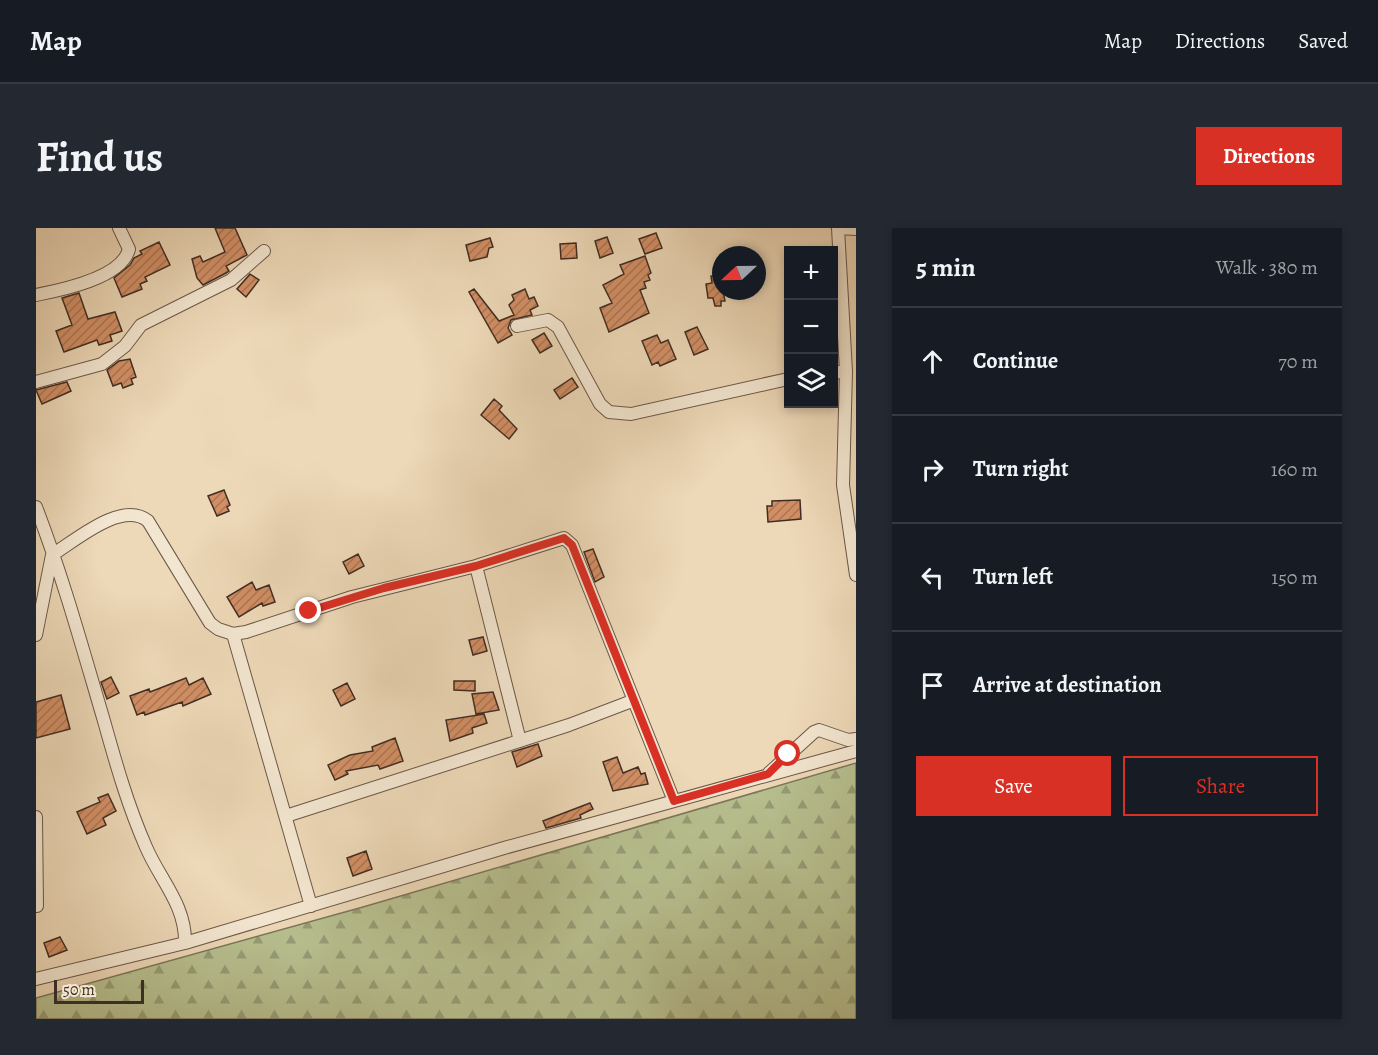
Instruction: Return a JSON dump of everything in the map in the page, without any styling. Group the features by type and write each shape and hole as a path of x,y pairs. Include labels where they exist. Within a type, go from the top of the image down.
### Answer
{"street":[{"path":"36,295 89,281 121,265 127,258 129,249 119,228"},
{"path":"856,229 838,228 843,485 856,575"},
{"path":"36,382 108,361 125,346 141,325 231,280 264,251"},
{"path":"517,326 548,320 558,327 600,404 609,412 631,414 784,380"},
{"path":"36,507 125,797 149,855 182,914 185,943"},
{"path":"36,635 52,555 117,516 140,515 148,521 210,623 218,629 233,634 262,628 384,588 476,566 564,538 572,545 632,701 674,801"},
{"path":"476,566 520,741"},
{"path":"233,634 311,906"},
{"path":"286,816 520,741 632,701"},
{"path":"768,774 814,732 856,739"},
{"path":"36,980 185,943 504,848 856,751"},
{"path":"36,817 36,917"}],"green space":[{"path":"856,763 856,1019 36,1019 36,998 363,907"}],"building":[{"path":"215,228 235,228 247,255 226,266 229,271 203,285 197,278 192,259 200,256 203,262 225,252"},
{"path":"656,233 662,248 645,254 639,239"},
{"path":"607,237 613,253 600,258 595,241"},
{"path":"490,238 493,247 489,248 487,257 470,261 466,245"},
{"path":"159,242 170,265 145,277 147,281 140,284 142,289 122,297 114,278 130,265 134,258 142,254 140,251"},
{"path":"576,243 577,258 561,259 560,244"},
{"path":"645,256 651,273 648,275 650,280 644,282 646,288 640,290 649,313 609,332 600,308 612,303 603,285 624,274 620,265"},
{"path":"250,274 259,280 246,297 237,289"},
{"path":"712,283 712,298 708,298 706,284"},
{"path":"474,289 499,321 514,315 509,305 514,300 512,295 525,289 529,299 534,297 538,306 530,310 532,315 511,320 508,328 512,335 498,343 469,292"},
{"path":"79,293 88,319 115,312 122,331 110,335 112,341 99,345 97,340 64,352 56,331 72,325 62,298"},
{"path":"714,300 725,300 721,301 721,306 715,306"},
{"path":"697,327 708,349 694,355 685,332"},
{"path":"544,333 552,346 540,353 532,340"},
{"path":"657,335 661,343 668,340 676,359 660,366 658,362 652,365 642,341"},
{"path":"130,359 136,377 131,379 133,384 123,388 121,383 113,386 107,370 119,361"},
{"path":"572,378 578,387 560,399 554,390"},
{"path":"67,382 71,391 42,404 36,390"},
{"path":"494,399 502,406 499,410 517,429 509,439 481,415"},
{"path":"224,490 230,505 227,507 229,511 217,516 208,496"},
{"path":"800,500 801,519 768,522 767,506 772,506 772,501"},
{"path":"593,549 604,577 595,582 584,552"},
{"path":"358,554 364,566 349,574 343,562"},
{"path":"252,582 256,590 269,585 275,602 263,606 262,603 239,617 227,597"},
{"path":"483,637 487,651 473,655 469,640"},
{"path":"111,677 119,693 107,699 101,682"},
{"path":"186,678 189,685 203,678 211,694 183,706 182,702 145,715 144,712 137,715 130,696 149,689 150,692"},
{"path":"454,681 475,681 475,691 454,690"},
{"path":"347,683 355,699 341,706 333,690"},
{"path":"493,692 499,710 476,714 472,694"},
{"path":"61,695 70,729 36,738 36,702"},
{"path":"484,714 487,723 472,728 473,733 450,741 446,720"},
{"path":"395,738 403,761 380,769 378,765 346,771 348,774 335,780 328,765 350,755 373,751 372,747"},
{"path":"538,744 542,756 517,767 512,752"},
{"path":"617,757 623,773 638,767 641,774 645,773 648,784 613,791 603,762"},
{"path":"108,794 116,811 103,818 106,825 87,834 77,812 100,802 98,798"},
{"path":"590,803 593,809 580,815 581,818 546,828 543,821"},
{"path":"366,851 372,869 353,876 347,858"},
{"path":"60,937 67,950 49,957 44,943"}],"route":[{"path":"309,611 384,588 476,566 557,538 564,538 572,545 645,734 674,801 768,774 788,754"}]}
